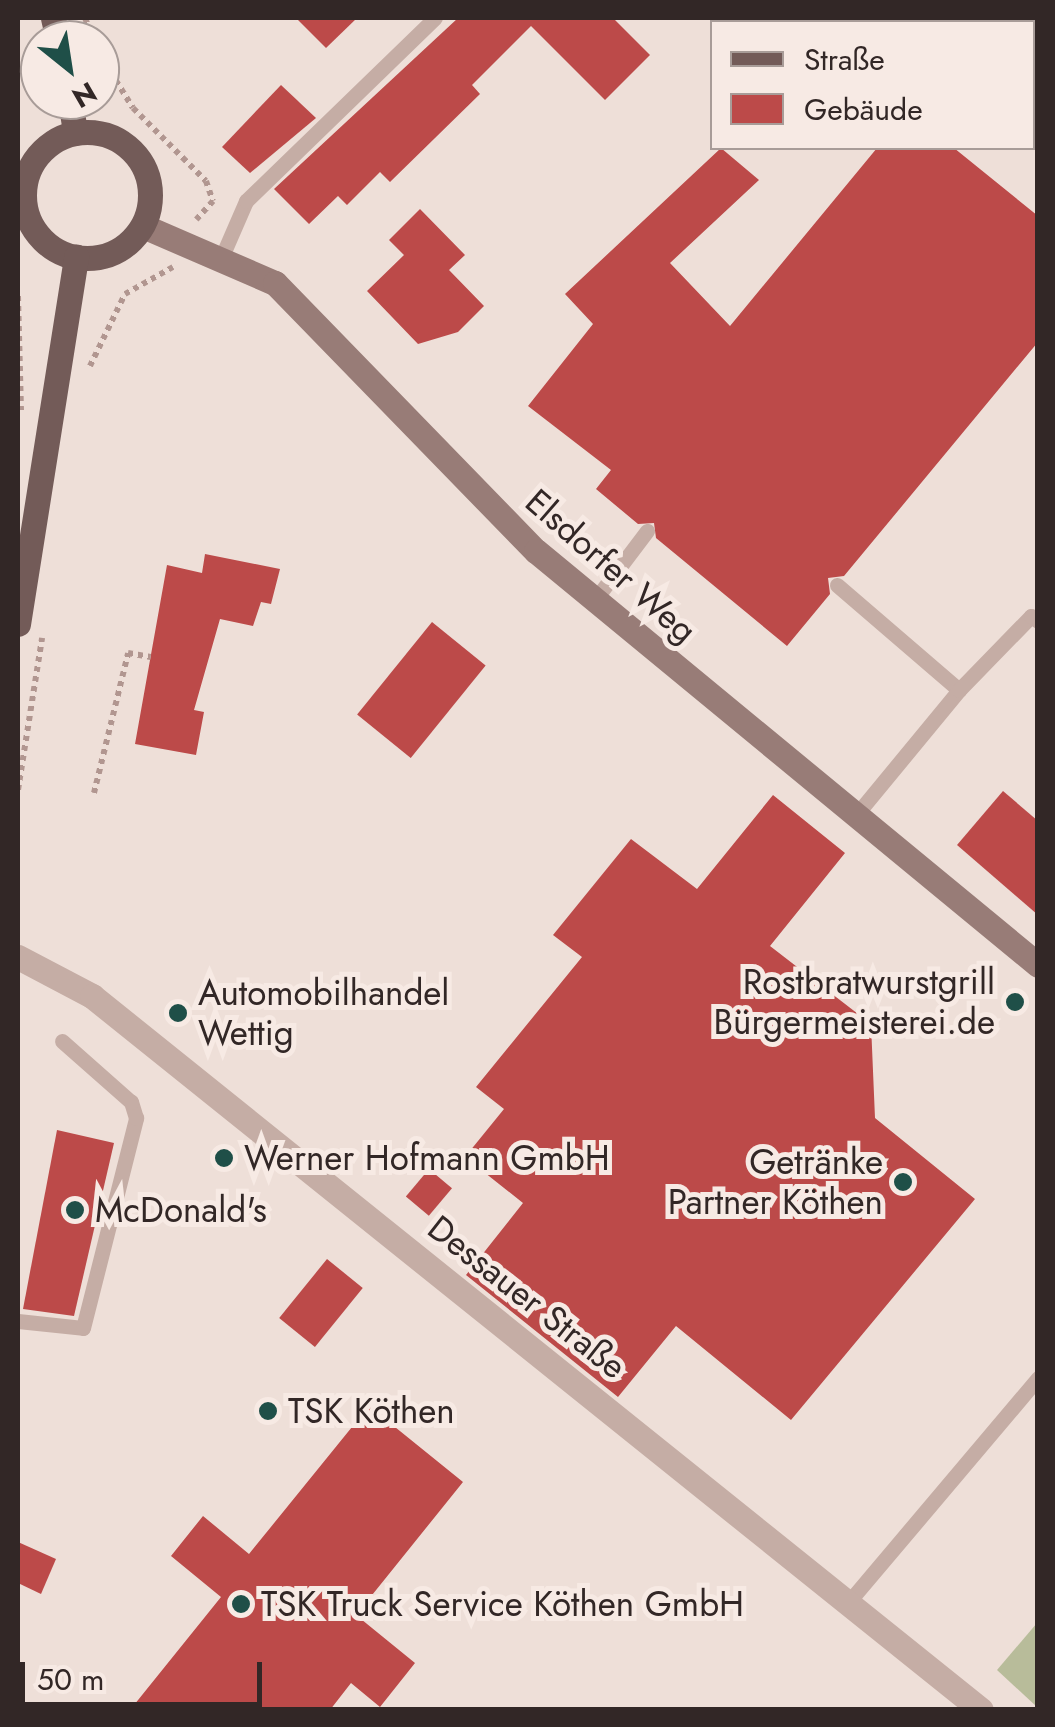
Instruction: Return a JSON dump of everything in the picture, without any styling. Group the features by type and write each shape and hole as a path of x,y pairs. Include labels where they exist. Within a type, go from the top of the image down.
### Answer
{"main road":[{"path":"73,120 75,133"},
{"path":"75,133 104,134 138,158 151,198 143,226 114,252 76,257 37,234 24,189 46,147 75,133"},
{"path":"18,624 76,257"}],"street":[{"name":"Elsdorfer Weg","path":"143,226 223,254 300,306 594,602 1038,965"},
{"name":"Dessauer Straße","path":"18,957 92,996 852,1598 981,1710"}],"lane":[{"path":"223,254 246,201 435,18"},
{"path":"594,602 647,531"},
{"path":"837,585 959,690"},
{"path":"856,815 959,690 1031,616 1038,621"},
{"path":"18,1321 83,1328 136,1118 131,1102 62,1041"},
{"path":"852,1598 1038,1378"}],"path":[{"path":"86,380 107,316 125,294 169,274 183,241 213,200 206,181 133,108 120,87"},
{"path":"18,296 18,431"},
{"path":"18,790 45,618"},
{"path":"94,793 128,654 151,658"}],"green space":[{"path":"1037,1623 1037,1707 997,1670"}],"building":[{"path":"296,18 357,18 326,48"},
{"path":"458,18 613,18 650,55 605,100 531,26 472,85 480,94 390,182 380,172 347,205 338,196 309,224 274,189"},
{"path":"281,85 316,118 250,173 222,147"},
{"path":"719,150 759,180 670,263 730,326 875,150 956,150 1038,216 1038,342 844,576 828,578 830,594 787,646 656,538 654,523 638,524 596,489 611,470 528,406 593,324 565,294"},
{"path":"420,209 465,255 449,270 484,306 458,332 418,344 367,291 404,255 389,240"},
{"path":"205,554 280,569 271,604 261,602 253,626 220,619 194,710 204,712 196,755 135,744 167,565 202,573"},
{"path":"432,622 486,665 411,758 357,714"},
{"path":"1003,791 1038,821 1038,915 957,845"},
{"path":"773,795 845,853 770,946 871,1024 875,1118 975,1199 791,1420 676,1326 618,1397 466,1275 523,1203 465,1157 504,1109 476,1087 582,957 553,935 631,839 697,889"},
{"name":"McDonald's","path":"57,1130 114,1143 74,1316 23,1309"},
{"path":"429,1169 452,1188 429,1216 406,1197"},
{"path":"327,1259 363,1288 315,1347 279,1318"},
{"path":"369,1406 463,1482 356,1615 415,1663 380,1707 351,1683 330,1710 130,1710 221,1597 171,1556 203,1516 249,1554"},
{"path":"18,1542 56,1559 41,1594 18,1583"}],"place":[{"name":"Rostbratwurstgrill Bürgermeisterei.de","path":"1015,1002"},
{"name":"Automobilhandel Wettig","path":"178,1013"},
{"name":"Werner Hofmann GmbH","path":"224,1158"},
{"name":"Getränke Partner Köthen","path":"903,1182"},
{"name":"McDonald's","path":"75,1210"},
{"name":"TSK Köthen","path":"268,1411"},
{"name":"TSK Truck Service Köthen GmbH","path":"241,1604"}]}
